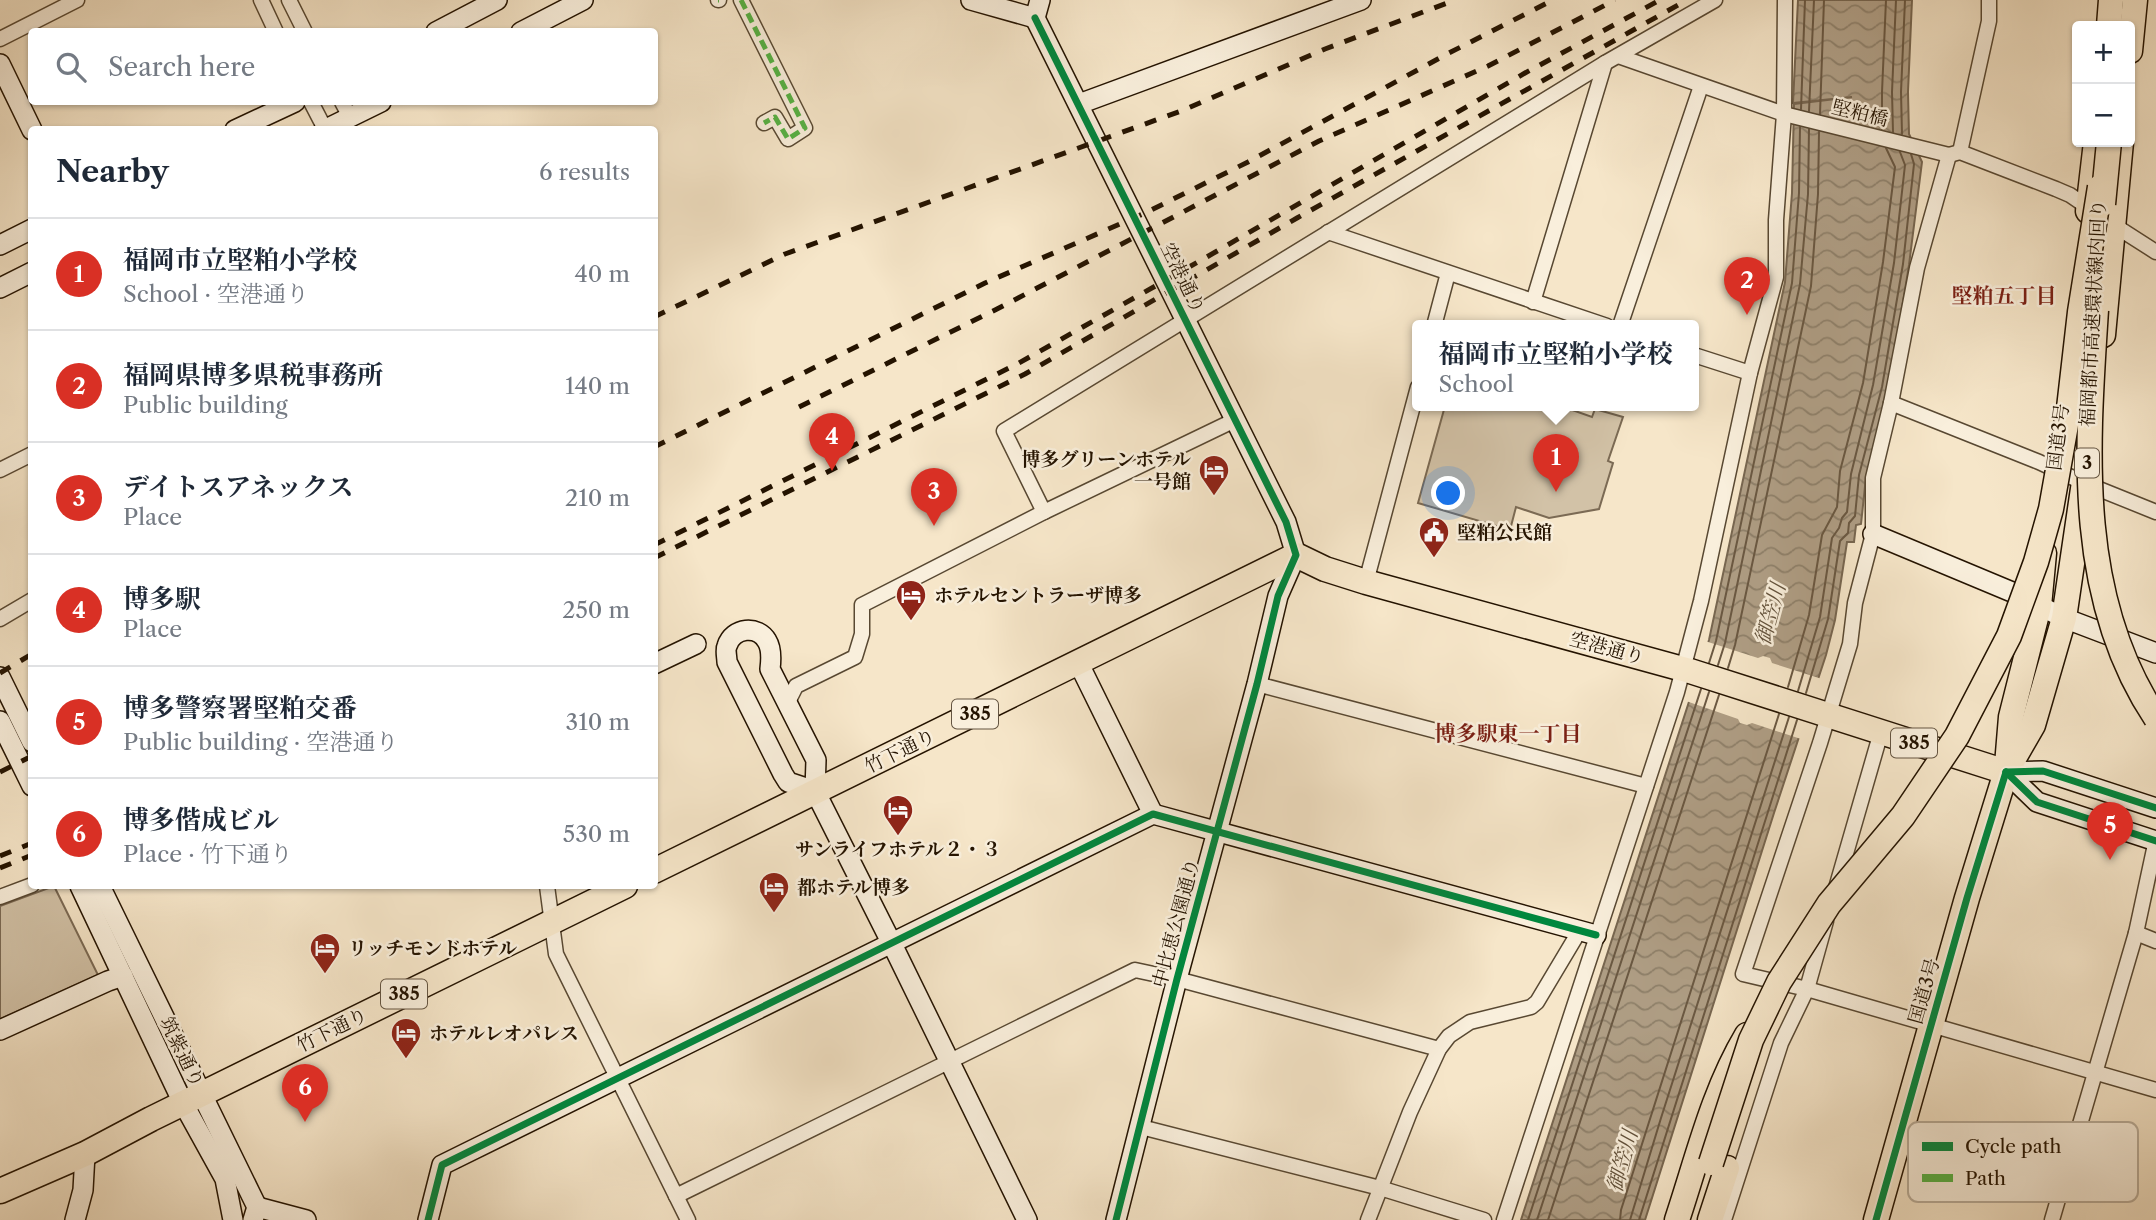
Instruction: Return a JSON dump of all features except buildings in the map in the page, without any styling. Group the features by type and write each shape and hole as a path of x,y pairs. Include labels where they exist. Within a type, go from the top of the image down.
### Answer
{"highway":[{"path":"2109,21 2111,0"},
{"path":"2120,21 2122,0"},
{"path":"2133,21 2135,0"},
{"name":"国道3号","path":"1876,1220 1966,898 2006,772 2033,724 2064,618 2095,415 2101,210 2096,147"},
{"path":"2107,147 2090,418 2091,513 2095,559 2112,629 2122,655 2156,720"},
{"name":"国道3号","path":"2006,772 2011,717 2039,606 2053,469 2101,210 2120,147"},
{"path":"1677,1220 1718,1092 1731,1061 1829,904 1903,816 1957,736 2009,636 2036,562 2051,509 2069,408 2080,312 2101,210"},
{"path":"1710,1220 1767,1045 1792,988 1840,914 1916,825 1973,741 1990,710 2021,639 2045,563 2060,496 2101,210"},
{"name":"空港通り","path":"1296,555 1325,569 1366,582 1686,670 2006,772"},
{"name":"竹下通り","path":"658,869 1296,555"},
{"name":"竹下通り","path":"0,1191 85,1154 193,1098 619,889"},
{"path":"1693,1220 1751,1040 1779,982"}],"street":[{"path":"0,39 77,0"},
{"path":"261,0 274,28"},
{"path":"289,0 303,28"},
{"path":"441,28 466,7 497,0"},
{"path":"529,28 583,0"},
{"path":"741,0 805,128 788,138 775,117 764,123"},
{"path":"971,0 1037,9"},
{"path":"1079,104 1313,9 1361,0"},
{"path":"1044,512 1004,431 1611,59 1715,0"},
{"path":"1504,1220 1588,932 1646,786 1686,670 1750,373 1776,277 1776,220 1784,114 1785,0"},
{"path":"1989,0 1989,21 1955,153 1917,268 1891,403 1873,478 1873,534 1854,603 1850,644 1825,713 1743,974 1807,989 2156,1090"},
{"name":"空港通り","path":"1037,9 1079,104 1286,522 1296,555"},
{"path":"1533,302 1611,59"},
{"name":"堅粕橋","path":"1611,59 1784,114 1927,150 1955,153 2056,189 2101,210 2156,252"},
{"path":"0,64 30,126"},
{"path":"1622,320 1701,86"},
{"path":"244,126 289,105"},
{"path":"313,105 323,126"},
{"path":"328,126 346,109 366,105"},
{"path":"0,245 28,231"},
{"path":"1328,232 1588,320"},
{"path":"1436,320 1448,273"},
{"path":"0,288 28,274"},
{"path":"1699,357 1750,373"},
{"path":"1891,403 2156,512"},
{"path":"1366,582 1412,410"},
{"path":"787,704 796,686 855,657 862,634 862,606 1044,512 1235,420"},
{"path":"0,470 28,456"},
{"path":"1873,534 2012,592 2064,618 2156,653"},
{"name":"中比恵公園通り","path":"1116,1220 1278,596 1296,555"},
{"path":"0,619 28,602"},
{"path":"816,791 788,782 783,774 727,662 726,647 732,636 745,630 758,632 768,642 770,670 816,760 816,791 1027,1220"},
{"path":"658,662 696,643"},
{"path":"1078,662 1153,814"},
{"path":"0,677 28,735"},
{"path":"1257,684 1646,786"},
{"path":"0,720 28,778"},
{"path":"1724,1220 1781,1043 1807,989 1881,732"},
{"name":"空港通り","path":"2006,772 2043,772 2156,808"},
{"name":"空港通り","path":"2006,772 2037,802 2156,841"},
{"path":"428,1220 442,1165 1153,814 1588,932"},
{"path":"2081,1122 2136,933 2156,841"},
{"path":"0,897 28,886"},
{"name":"筑紫通り","path":"81,889 123,976 193,1098 215,1124 255,1213"},
{"name":"筑紫通り","path":"101,889 193,1098 225,1179 233,1220"},
{"path":"547,889 556,954 688,1220"},
{"path":"1368,1220 1410,1112 1439,1049 1449,1037 1470,1023 1531,1007 1588,932"},
{"path":"2136,933 2156,941"},
{"path":"676,1196 1135,970 1439,1049"},
{"path":"0,1030 123,976"},
{"path":"1141,1127 1380,1188 1483,1220"},
{"path":"75,1220 83,1190 85,1154"},
{"path":"2052,1220 2057,1202"},
{"path":"255,1213 306,1220"}],"shaded area":[{"path":"1444,411 1575,411 1592,417 1594,411 1602,411 1623,417 1608,461 1613,463 1599,509 1549,518 1516,507 1510,530 1418,503"},
{"path":"46,889 55,889 98,975 0,1019 0,906"}],"water":[{"name":"御笠川","path":"1798,0 1912,0 1909,134 1922,162 1889,389 1866,477 1861,524 1856,525 1854,542 1847,542 1835,620 1826,655 1645,1220 1521,1220 1709,640 1785,282 1792,193 1794,104 1852,97 1793,103"}],"pier":[{"path":"1705,641 1758,658 1770,658 1772,663 1822,679 1801,739 1752,723 1740,723 1738,719 1686,701"}],"railway":[{"path":"658,315 785,254 1181,111 1325,49 1455,0"},
{"path":"658,445 985,283 1145,213 1248,162 1553,0"},
{"path":"799,407 997,309 1319,141 1488,66 1615,0"},
{"path":"658,543 1019,363 1525,73 1660,0"},
{"path":"658,556 1025,374 1687,0"},
{"path":"0,673 28,656"},
{"path":"0,772 28,758"},
{"path":"0,856 28,845"},
{"path":"0,868 28,857"}],"marked path":[{"path":"741,0 805,128 788,139 775,117 764,123"}],"cycle path":[{"path":"1035,18 1286,522 1296,555 1278,596 1116,1220"},
{"path":"2006,772 2043,771 2156,808"},
{"path":"2006,772 2037,802 2156,841"},
{"path":"1876,1220 1967,898 2006,772"},
{"path":"428,1220 442,1165 1153,814 1596,935"}],"place":[{"name":"福岡県博多県税事務所","path":"1747,315"},
{"name":"博多駅","path":"832,471"},
{"name":"福岡市立堅粕小学校","path":"1556,492"},
{"name":"博多グリーンホテル 一号館","path":"1214,497"},
{"name":"デイトスアネックス","path":"934,526"},
{"name":"堅粕公民館","path":"1434,559"},
{"name":"ホテルセントラーザ博多","path":"911,622"},
{"name":"サンライフホテル２・３","path":"898,837"},
{"name":"博多警察署堅粕交番","path":"2110,860"},
{"name":"都ホテル博多","path":"774,914"},
{"name":"リッチモンドホテル","path":"325,975"},
{"name":"ホテルレオパレス","path":"406,1060"},
{"name":"博多偕成ビル","path":"305,1122"}],"district":[{"name":"堅粕五丁目","path":"2004,295"},
{"name":"博多駅東一丁目","path":"1508,733"}]}
